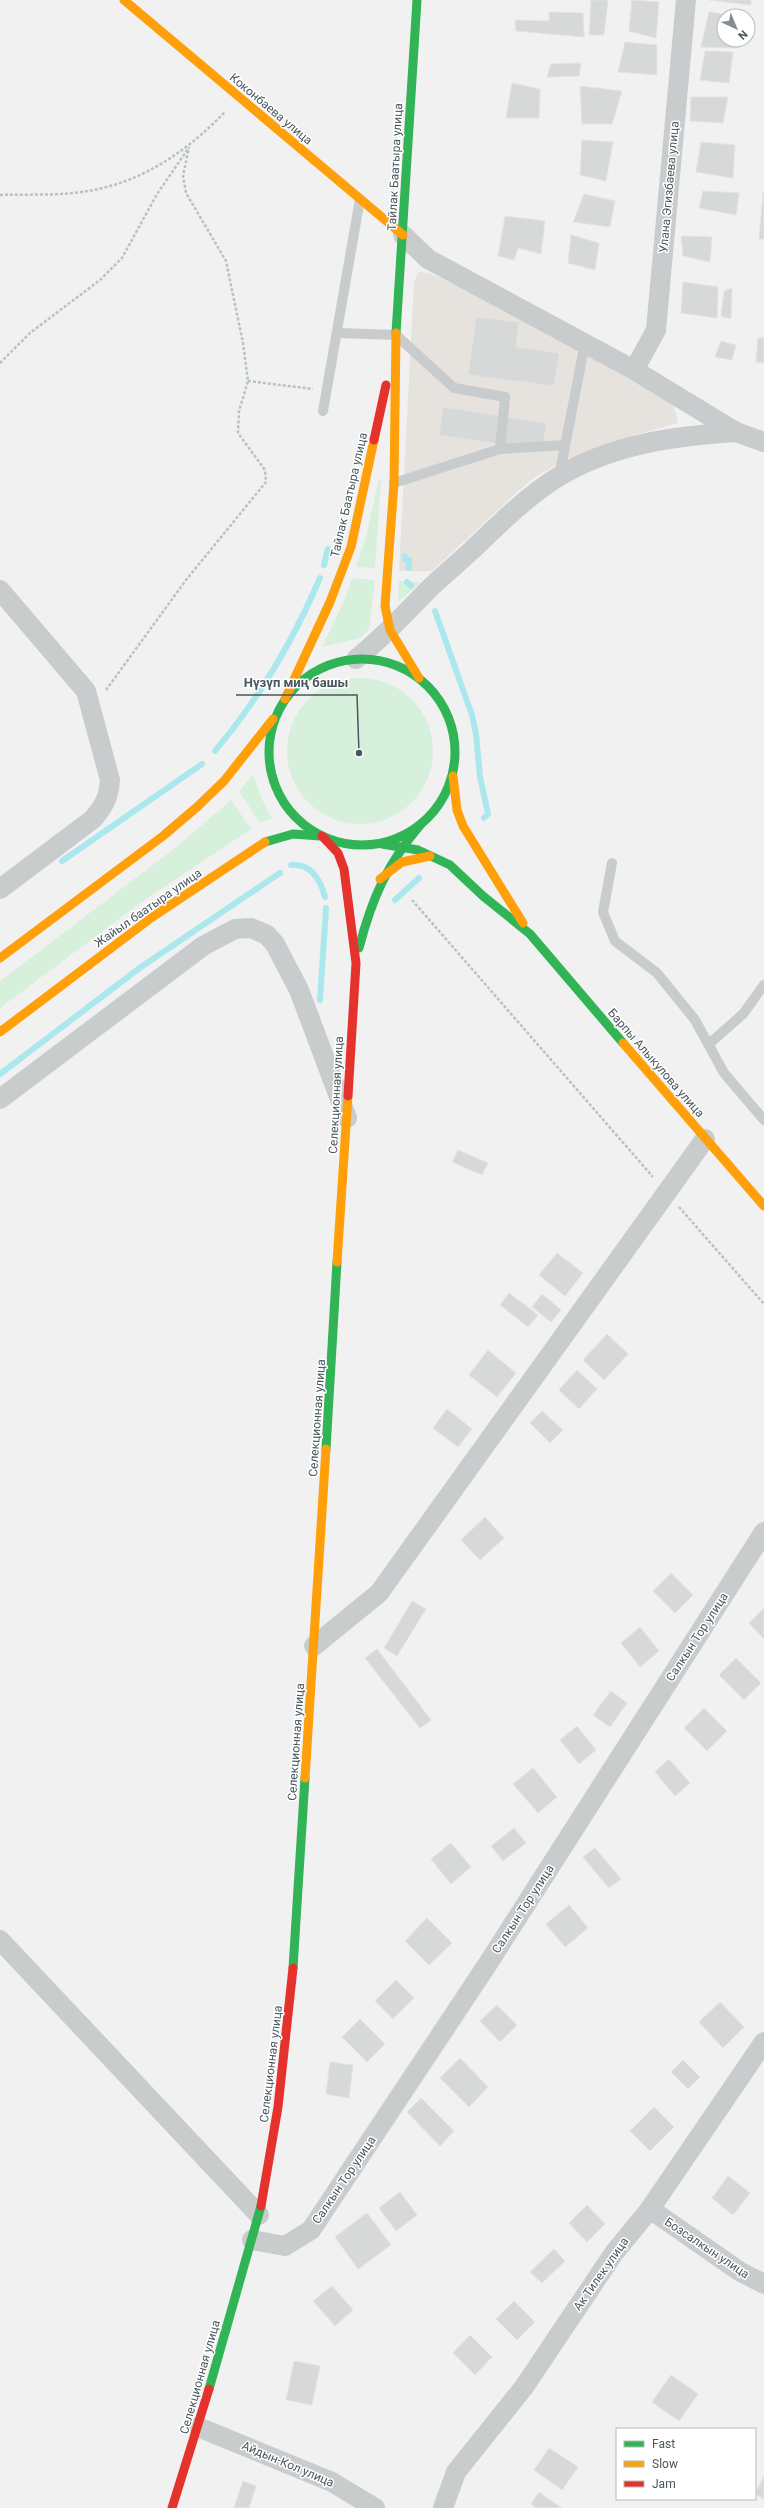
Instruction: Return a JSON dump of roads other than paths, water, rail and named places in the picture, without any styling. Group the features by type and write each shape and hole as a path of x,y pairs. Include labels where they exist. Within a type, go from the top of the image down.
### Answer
{"main road":[{"name":"Коконбаева улица","path":"124,0 403,235"},
{"name":"Тайлак Баатыра улица","path":"417,0 396,335 394,483 385,606 390,630 419,678"},
{"name":"Тайлак Баатыра улица","path":"285,699 330,602 351,547 396,335"},
{"path":"0,958 163,836 197,807 224,781 296,686 323,667 356,659 389,662 419,678"},
{"name":"Барпы Алыкулова улица","path":"419,678 431,689 448,718 453,734 454,792 463,826 500,882 530,934 764,1206"},
{"path":"277,713 269,746 273,779 288,808 299,821 322,836 347,844 377,844 392,840 421,824"},
{"name":"Селекционная улица","path":"172,2508 198,2427 259,2215 271,2156 278,2107 293,1969 356,963 370,905 380,879 401,846 442,798 454,767"},
{"name":"Жайыл баатыра улица","path":"0,1032 151,918 266,841 282,835 298,833 322,836"},
{"name":"Селекционная улица","path":"322,836 338,853 344,869 356,963"},
{"name":"Барпы Алыкулова улица","path":"377,844 401,846 434,856 450,865 482,896 530,934"},
{"path":"380,879 391,867 404,860 434,856"}],"street":[{"name":"Улана Эгизбаева улица","path":"634,370 656,330 686,0"},
{"path":"403,235 428,259 634,370 736,432 764,442"},
{"path":"356,659 390,630 433,585 503,520 533,495 559,477 587,463 641,445 668,438 736,432"},
{"path":"0,590 81,683 86,691 110,780 109,795 104,806 93,819 0,889"},
{"path":"0,1099 203,946 235,929 251,928 267,935 274,944 299,990 347,1118"},
{"path":"314,1646 379,1593 706,1139"},
{"name":"Салкын Тор улица","path":"252,2240 285,2246 311,2230 489,1962 764,1532"},
{"path":"0,1940 259,2215"},
{"name":"Ак Тилек улица","path":"443,2508 456,2472 524,2386 614,2253 650,2209 764,2042"},
{"name":"Бозсалкын улица","path":"650,2209 739,2272 764,2284"},
{"name":"Айдын-Кол улица","path":"198,2427 332,2482 375,2508"}],"lane":[{"path":"323,411 338,333 360,199"},
{"path":"338,333 396,335 454,388 505,396 500,449"},
{"path":"559,477 585,343"},
{"path":"394,483 500,449 565,445"},
{"path":"612,864 603,912 616,941 657,973 695,1020 724,1073 764,1120"},
{"path":"709,1044 743,1014 764,985"}],"waterway":[{"path":"324,565 328,549"},
{"path":"405,556 405,559 409,560 409,568"},
{"path":"215,751 246,711 274,669 287,647 320,578"},
{"path":"407,582 411,586"},
{"path":"435,611 472,715 476,734 480,777 488,814 484,818"},
{"path":"62,861 202,764"},
{"path":"291,865 304,867 314,874 325,897"},
{"path":"0,1074 141,967 280,873"},
{"path":"395,900 419,878"},
{"path":"320,1000 326,908"}],"place":[{"name":"Нүзүп миң башы","path":"359,753"}]}
